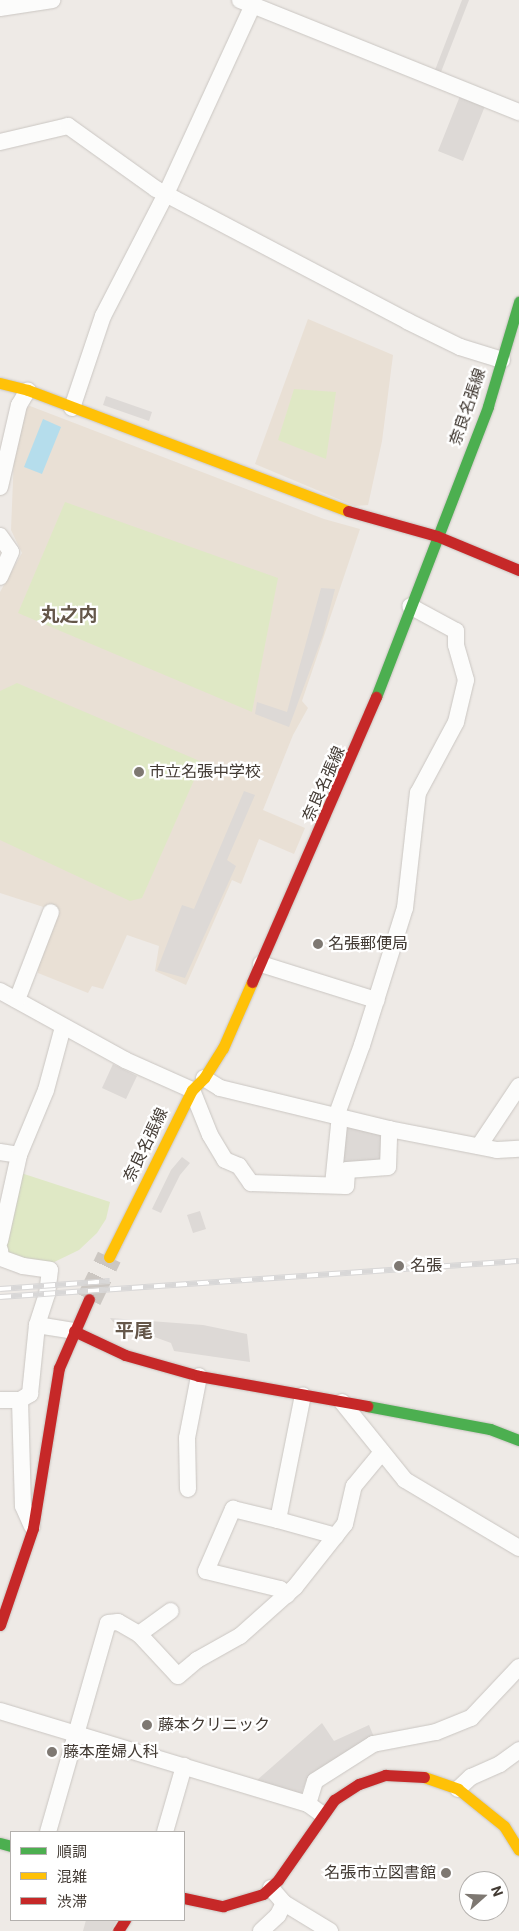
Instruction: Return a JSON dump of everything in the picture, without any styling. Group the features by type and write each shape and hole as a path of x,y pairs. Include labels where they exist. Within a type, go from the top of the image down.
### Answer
{"street":[{"path":"0,8 52,0"},
{"path":"72,408 103,316 166,194 246,2 519,112"},
{"path":"0,142 68,126 121,167 166,194 407,321 460,347 509,350"},
{"name":"奈良名張線","path":"109,1257 192,1090 204,1078 222,1048 357,748 509,350 519,302"},
{"path":"0,383 28,390 358,515 437,536 519,570"},
{"path":"0,487 3,457 19,405 28,390"},
{"path":"0,536 10,552 0,577"},
{"path":"333,1185 338,1114 405,908 418,793 456,722 466,680 456,645 456,631 410,606"},
{"path":"17,1000 51,912"},
{"path":"261,964 376,1000"},
{"path":"0,991 125,1060 192,1090 210,1135 224,1160 239,1166 251,1183 346,1186 347,1170 388,1167 389,1129"},
{"path":"0,1241 19,1155 46,1090 63,1027"},
{"path":"204,1078 220,1088 338,1114 389,1129 497,1150 519,1149"},
{"path":"478,1146 519,1086"},
{"path":"0,1152 19,1155"},
{"path":"0,1250 1,1258 23,1266 50,1270 47,1294 33,1342 33,1386 30,1394 20,1400 0,1400"},
{"path":"0,1626 32,1528 59,1368 89,1300"},
{"path":"37,1324 74,1332 125,1355 199,1376 490,1429 519,1440"},
{"path":"188,1489 187,1438 199,1376"},
{"path":"278,1520 303,1395"},
{"path":"20,1400 23,1506 32,1528"},
{"path":"342,1402 382,1452 418,1489 519,1548"},
{"path":"48,1831 108,1623 118,1622 139,1634 178,1676 197,1660 240,1636 288,1595 345,1524 354,1486 382,1452"},
{"path":"288,1595 280,1590 206,1572 233,1509 336,1536"},
{"path":"139,1634 172,1611"},
{"path":"308,1804 315,1781 373,1744 436,1732 471,1718 519,1667"},
{"path":"0,1711 308,1804 322,1814"},
{"path":"458,1789 471,1777 500,1764 519,1750"},
{"path":"165,1831 184,1766"},
{"path":"185,1898 223,1906 245,1902 272,1888 322,1814 346,1790 385,1775 420,1776 458,1789 504,1826 519,1850"},
{"path":"272,1888 284,1903 330,1931"},
{"path":"261,1931 278,1916 284,1903"}],"shaded area":[{"path":"462,0 469,0 441,72 435,70"},
{"path":"460,96 485,106 463,161 438,151"},
{"path":"308,319 393,355 382,441 368,505 355,506 255,464"},
{"path":"106,396 152,412 149,421 103,405"},
{"path":"30,406 324,519 360,529 302,701 308,708 293,735 263,810 305,828 294,854 259,839 241,884 232,880 186,985 155,971 159,946 127,935 103,989 92,986 88,993 38,973 37,967 59,912 0,893 0,592 22,553 11,530 14,456 24,408"},
{"path":"321,588 335,589 323,635 289,727 255,714 257,702 287,712"},
{"path":"244,791 255,795 227,860 236,866 185,978 157,970 182,905 194,909"},
{"path":"113,1064 137,1076 126,1099 102,1088"},
{"path":"342,1122 383,1135 382,1160 340,1164"},
{"path":"182,1157 190,1163 180,1175 161,1213 152,1209 171,1170"},
{"path":"200,1211 206,1229 193,1233 187,1215"},
{"path":"110,1318 203,1325 247,1334 250,1362 174,1351 171,1343 113,1322"},
{"path":"322,1723 334,1741 369,1725 374,1737 345,1753 306,1781 300,1798 256,1781"},
{"path":"86,1921 116,1921 111,1931 83,1931"}],"green space":[{"path":"294,389 336,392 326,459 278,440"},
{"path":"65,502 278,578 252,712 18,613"},
{"path":"17,683 202,762 142,898 130,901 0,840 0,691"},
{"path":"18,1172 110,1202 106,1219 97,1233 79,1250 48,1265 8,1256 4,1247"}],"water":[{"path":"43,419 61,427 42,474 24,467"}],"tunnel":[{"path":"89,1299 109,1257"}],"railway":[{"path":"0,1297 519,1261"},
{"path":"0,1289 110,1281"}],"traffic: fast":[{"path":"376,697 488,406 519,302"},
{"path":"367,1406 490,1429 519,1440"},
{"path":"0,1843 10,1846"}],"traffic: slow":[{"path":"0,383 28,390 348,511"},
{"path":"109,1257 192,1090 204,1078 223,1048 252,982"},
{"path":"424,1777 458,1789 504,1826 519,1850"}],"traffic: jam":[{"path":"348,511 437,536 519,570"},
{"path":"252,982 376,697"},
{"path":"0,1625 33,1528 59,1368 89,1299"},
{"path":"74,1331 125,1355 199,1376 367,1406"},
{"path":"185,1898 223,1906 263,1894 278,1880 334,1800 359,1784 385,1775 424,1777"},
{"path":"118,1931 124,1921"}],"place":[{"name":"市立名張中学校","path":"139,772"},
{"name":"名張郵便局","path":"318,944"},
{"name":"名張","path":"399,1266"},
{"name":"藤本クリニック","path":"147,1725"},
{"name":"藤本産婦人科","path":"52,1752"},
{"name":"名張市立図書館","path":"446,1873"}],"district":[{"name":"丸之内","path":"69,615"},
{"name":"平尾","path":"134,1331"}]}
